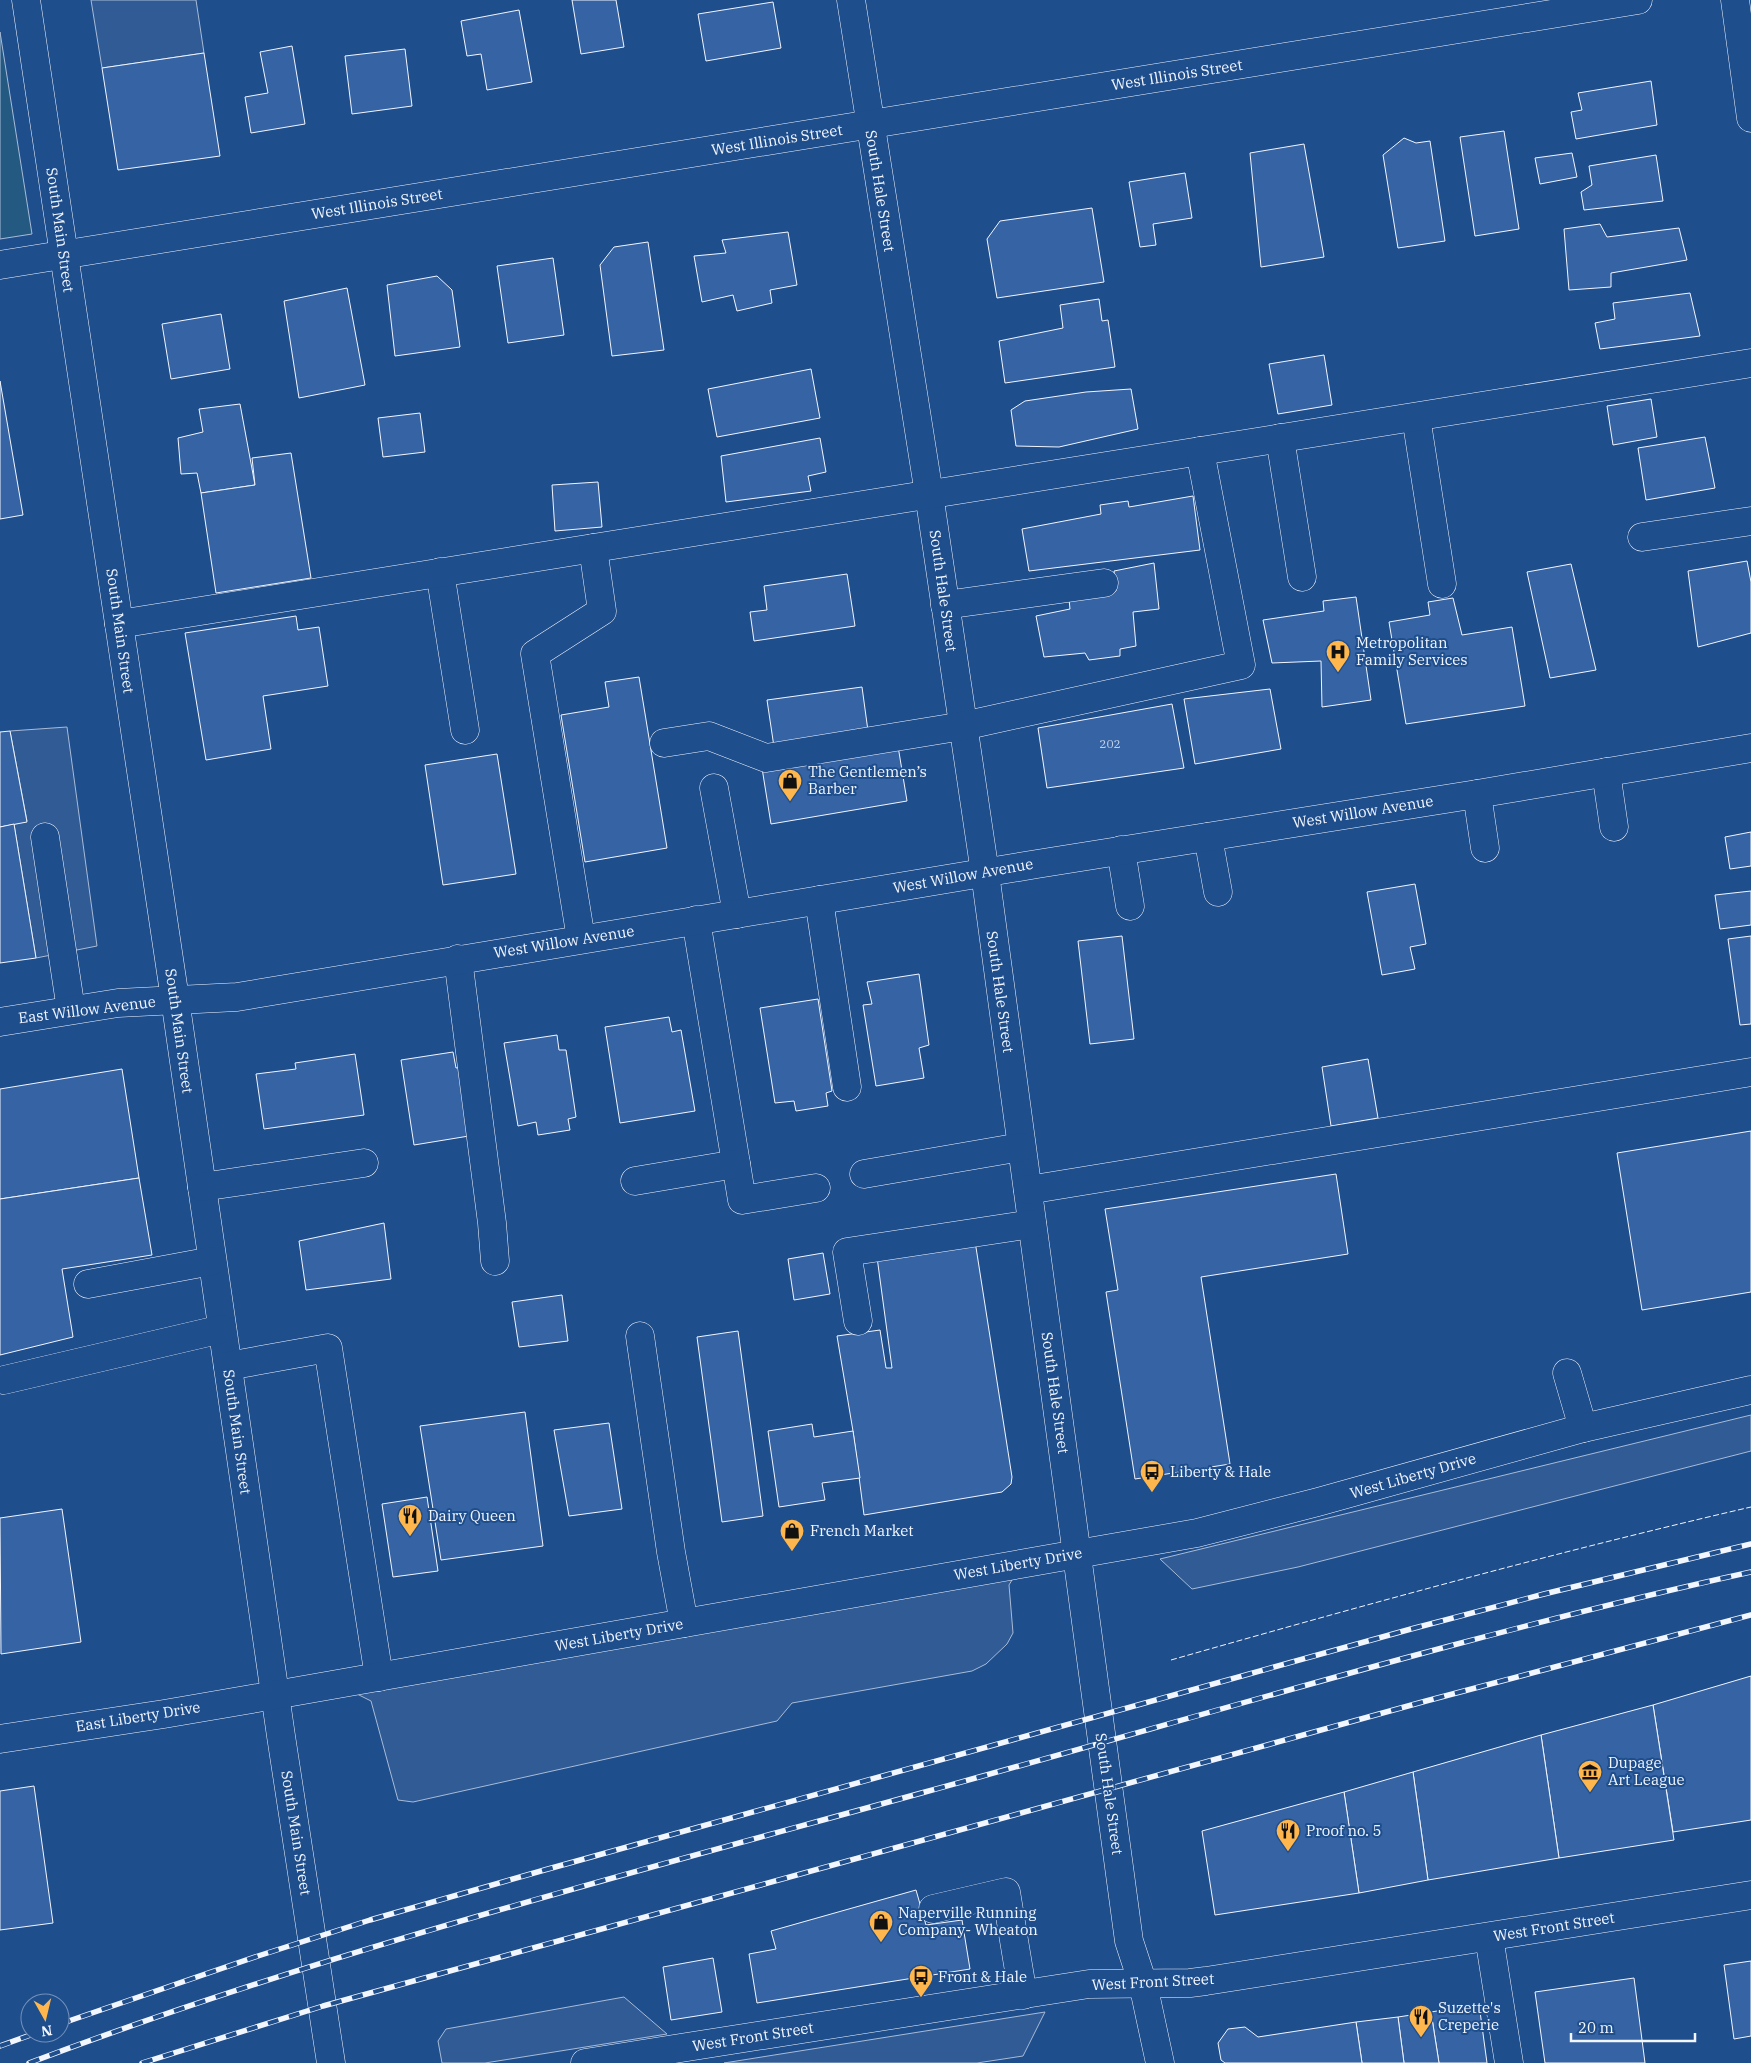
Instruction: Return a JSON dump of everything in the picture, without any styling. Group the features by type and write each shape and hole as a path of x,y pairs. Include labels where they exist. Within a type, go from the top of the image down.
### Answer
{"street":[{"name":"South Main Street","path":"26,0 175,999 275,1695 331,2063"},
{"name":"South Hale Street","path":"850,0 929,494 963,726 1028,1190 1129,1941 1143,1984 1160,2063"},
{"name":"West Illinois Street","path":"0,264 1638,0"},
{"path":"1735,0 1751,118"},
{"path":"119,624 1751,363"},
{"path":"1416,416 1442,584"},
{"path":"1280,438 1302,577"},
{"path":"664,743 709,736 766,758 963,726 1241,665 1200,451"},
{"path":"1642,537 1751,521"},
{"path":"582,939 535,654 602,611 593,548"},
{"path":"440,572 466,730"},
{"path":"945,605 1104,583"},
{"name":"West Willow Avenue","path":"175,999 237,997 458,959 1751,748"},
{"path":"1606,772 1614,828"},
{"path":"714,788 737,914"},
{"path":"1477,794 1485,848"},
{"path":"45,837 71,1010"},
{"path":"1208,837 1218,892"},
{"path":"1121,850 1130,906"},
{"path":"819,900 847,1087"},
{"path":"696,920 742,1200 816,1188"},
{"path":"458,959 492,1223 495,1261"},
{"name":"East Willow Avenue","path":"0,1022 118,1003 175,999"},
{"path":"1028,1190 1751,1072"},
{"path":"864,1174 1022,1147"},
{"path":"202,1187 364,1163"},
{"path":"634,1181 736,1164"},
{"path":"858,1321 847,1252 1032,1224"},
{"path":"88,1284 212,1261"},
{"path":"4,1380 222,1329"},
{"path":"640,1336 671,1552 684,1623"},
{"path":"228,1366 328,1348 380,1677"},
{"path":"1567,1373 1583,1428"},
{"name":"West Liberty Drive","path":"275,1695 1207,1530 1318,1502 1583,1428 1751,1390"},
{"name":"East Liberty Drive","path":"0,1739 275,1695"},
{"path":"933,1909 1006,1892 1022,1995"},
{"name":"West Front Street","path":"585,2063 1089,1984 1190,1983 1751,1895"},
{"path":"1489,1937 1509,2063"}],"shaded area":[{"path":"91,0 196,0 204,53 102,68"},
{"path":"0,32 32,234 0,239"},
{"path":"67,727 97,946 36,958 14,824 27,821 10,731"},
{"path":"1751,1415 1751,1451 1298,1567 1192,1589 1160,1559"},
{"path":"1015,1575 1009,1585 1013,1633 1007,1644 986,1664 972,1671 792,1703 777,1721 413,1802 398,1800 371,1701 357,1694"},
{"path":"624,1997 667,2034 485,2063 442,2063 438,2041 446,2029"},
{"path":"1045,2012 1023,2056 977,2063 724,2063"}],"building":[{"path":"572,0 616,0 624,47 581,54"},
{"path":"773,2 781,48 706,61 698,14"},
{"path":"519,10 532,82 487,90 481,54 467,56 461,21"},
{"path":"292,46 305,124 251,133 245,97 268,93 260,52"},
{"path":"405,49 412,106 352,114 345,56"},
{"path":"204,53 220,156 118,170 102,68"},
{"path":"1651,81 1657,125 1576,139 1571,112 1582,110 1578,93"},
{"path":"1504,131 1519,229 1475,236 1460,137"},
{"path":"1404,138 1416,143 1430,141 1445,241 1398,248 1383,155"},
{"path":"1304,144 1324,257 1261,267 1250,153"},
{"path":"1572,153 1577,177 1540,184 1535,158"},
{"path":"1656,155 1663,201 1584,210 1581,192 1592,185 1589,166"},
{"path":"1185,173 1192,218 1153,224 1156,245 1140,247 1129,182"},
{"path":"1092,208 1104,282 997,298 987,239 1000,221"},
{"path":"1600,224 1607,237 1679,228 1687,260 1611,273 1611,287 1569,290 1564,229"},
{"path":"788,232 797,285 770,290 772,303 737,311 733,295 702,302 694,256 726,253 722,240"},
{"path":"648,242 664,350 612,356 600,265 614,247"},
{"path":"553,258 564,335 508,343 497,266"},
{"path":"437,276 452,290 460,347 395,356 387,285"},
{"path":"347,288 365,385 299,398 284,301"},
{"path":"1690,293 1700,336 1600,349 1595,323 1615,319 1613,303"},
{"path":"1099,299 1102,321 1108,320 1115,367 1005,383 999,341 1063,328 1060,305"},
{"path":"221,314 230,369 171,379 162,324"},
{"path":"1324,355 1332,405 1278,414 1269,364"},
{"path":"811,369 820,418 717,437 708,389"},
{"path":"0,381 23,515 0,519"},
{"path":"1131,389 1138,429 1059,447 1016,446 1011,410 1025,401 1086,392"},
{"path":"1651,399 1657,437 1613,445 1607,406"},
{"path":"240,404 255,485 201,493 197,473 181,474 178,438 203,432 199,409"},
{"path":"420,413 425,452 383,457 378,418"},
{"path":"1705,437 1715,488 1646,500 1638,448"},
{"path":"820,438 826,472 808,476 811,491 726,502 721,456"},
{"path":"291,453 311,578 216,593 201,493 255,485 252,458"},
{"path":"598,482 602,527 555,531 552,485"},
{"path":"1193,496 1200,550 1029,571 1022,529 1101,514 1100,505 1128,501 1129,507"},
{"path":"1747,561 1751,582 1751,633 1698,647 1688,571"},
{"path":"1154,563 1159,609 1133,612 1136,646 1120,649 1120,656 1089,660 1085,653 1044,657 1036,616 1070,609 1069,599 1116,591 1114,571"},
{"path":"1571,564 1596,670 1550,678 1527,572"},
{"path":"847,574 855,626 754,641 750,612 767,610 764,586"},
{"path":"1356,597 1371,700 1322,707 1321,661 1272,663 1263,620 1324,611 1323,601"},
{"path":"1453,598 1462,635 1512,627 1525,706 1406,724 1389,622 1430,615 1428,602"},
{"path":"296,616 298,630 319,627 328,686 263,696 271,749 206,760 185,633"},
{"path":"639,677 667,848 585,862 561,715 609,707 605,682"},
{"path":"862,687 868,731 774,747 767,700"},
{"path":"1270,689 1281,749 1195,764 1184,699"},
{"path":"1172,704 1184,768 1047,788 1038,728"},
{"path":"10,731 27,822 0,827 0,732"},
{"path":"898,746 907,801 771,824 762,768"},
{"path":"497,754 516,874 443,885 425,765"},
{"path":"14,824 36,958 0,963 0,827"},
{"path":"1751,832 1751,866 1730,869 1725,837"},
{"path":"1415,884 1426,944 1410,947 1415,969 1382,975 1367,892"},
{"path":"1751,891 1751,925 1720,929 1715,895"},
{"path":"1122,936 1134,1039 1090,1044 1078,941"},
{"path":"1751,936 1751,1024 1740,1025 1728,939"},
{"path":"919,974 929,1045 919,1048 924,1078 876,1086 863,1005 872,1004 867,982"},
{"path":"818,999 832,1091 826,1093 828,1106 796,1111 794,1101 775,1103 760,1008"},
{"path":"669,1017 672,1032 681,1030 695,1111 620,1123 605,1027"},
{"path":"557,1035 559,1050 566,1050 576,1117 568,1119 570,1130 538,1135 536,1122 518,1126 504,1043"},
{"path":"453,1052 456,1068 466,1066 475,1135 414,1145 401,1060"},
{"path":"355,1054 364,1115 264,1129 256,1074 296,1069 295,1063"},
{"path":"1368,1059 1378,1118 1331,1126 1322,1067"},
{"path":"122,1069 139,1178 0,1199 0,1089"},
{"path":"1751,1131 1751,1292 1642,1310 1617,1153"},
{"path":"1336,1174 1348,1254 1201,1277 1230,1464 1135,1479 1106,1292 1118,1290 1105,1209"},
{"path":"139,1178 152,1255 62,1269 73,1337 0,1355 0,1199"},
{"path":"384,1223 391,1279 306,1290 299,1241"},
{"path":"975,1241 1012,1477 1011,1484 1002,1492 864,1515 853,1431 837,1336 880,1330 886,1368 892,1368 877,1257"},
{"path":"823,1253 830,1294 794,1300 788,1259"},
{"path":"562,1295 568,1341 519,1347 512,1302"},
{"path":"738,1331 763,1516 722,1522 697,1337"},
{"path":"525,1412 543,1546 441,1560 420,1426"},
{"path":"609,1423 622,1509 569,1516 554,1430"},
{"path":"812,1424 814,1437 853,1431 860,1478 822,1483 825,1500 779,1507 768,1431"},
{"name":"Dairy Queen","path":"427,1497 438,1571 393,1577 382,1504"},
{"path":"62,1509 81,1642 1,1654 0,1518"},
{"path":"1751,1676 1751,1820 1673,1832 1653,1705"},
{"path":"1653,1705 1674,1840 1559,1858 1541,1735"},
{"path":"1541,1735 1559,1858 1428,1880 1413,1772"},
{"path":"1413,1772 1428,1880 1359,1893 1344,1792"},
{"path":"34,1786 53,1923 0,1930 0,1791"},
{"path":"1344,1792 1359,1893 1215,1915 1202,1831"},
{"path":"916,1890 926,1925 962,1920 970,1969 757,2003 749,1954 776,1949 771,1931"},
{"path":"713,1958 722,2012 671,2020 663,1967"},
{"path":"1751,1961 1751,2036 1734,2039 1724,1965"},
{"path":"1634,1978 1645,2063 1545,2063 1535,1992"},
{"path":"1479,2004 1487,2063 1439,2063 1431,2012"},
{"path":"1431,2012 1439,2063 1404,2063 1398,2017"},
{"path":"1398,2017 1404,2063 1362,2063 1356,2022"},
{"path":"1356,2022 1362,2063 1225,2063 1221,2060 1218,2043 1228,2029 1245,2027 1258,2037"}],"railway":[{"path":"70,2021 370,1920 548,1869 1411,1629 1544,1594 1751,1544"},
{"path":"29,2063 139,2023 250,1986 474,1917 586,1885 1440,1649 1647,1596 1751,1572"},
{"path":"142,2063 323,2006 1426,1701 1751,1615"},
{"path":"0,2046 20,2039"}],"fence":[{"path":"1171,1660 1460,1580 1605,1542 1751,1507"}],"place":[{"name":"Metropolitan Family Services","path":"1338,673"},
{"name":"The Gentlemen’s Barber","path":"790,802"},
{"name":"Liberty & Hale","path":"1152,1493"},
{"name":"Dairy Queen","path":"410,1537"},
{"name":"French Market","path":"792,1552"},
{"name":"Dupage Art League","path":"1590,1793"},
{"name":"Proof no. 5","path":"1288,1852"},
{"name":"Naperville Running Company- Wheaton","path":"881,1943"},
{"name":"Front & Hale","path":"921,1998"},
{"name":"Suzette's Creperie","path":"1421,2038"}]}
